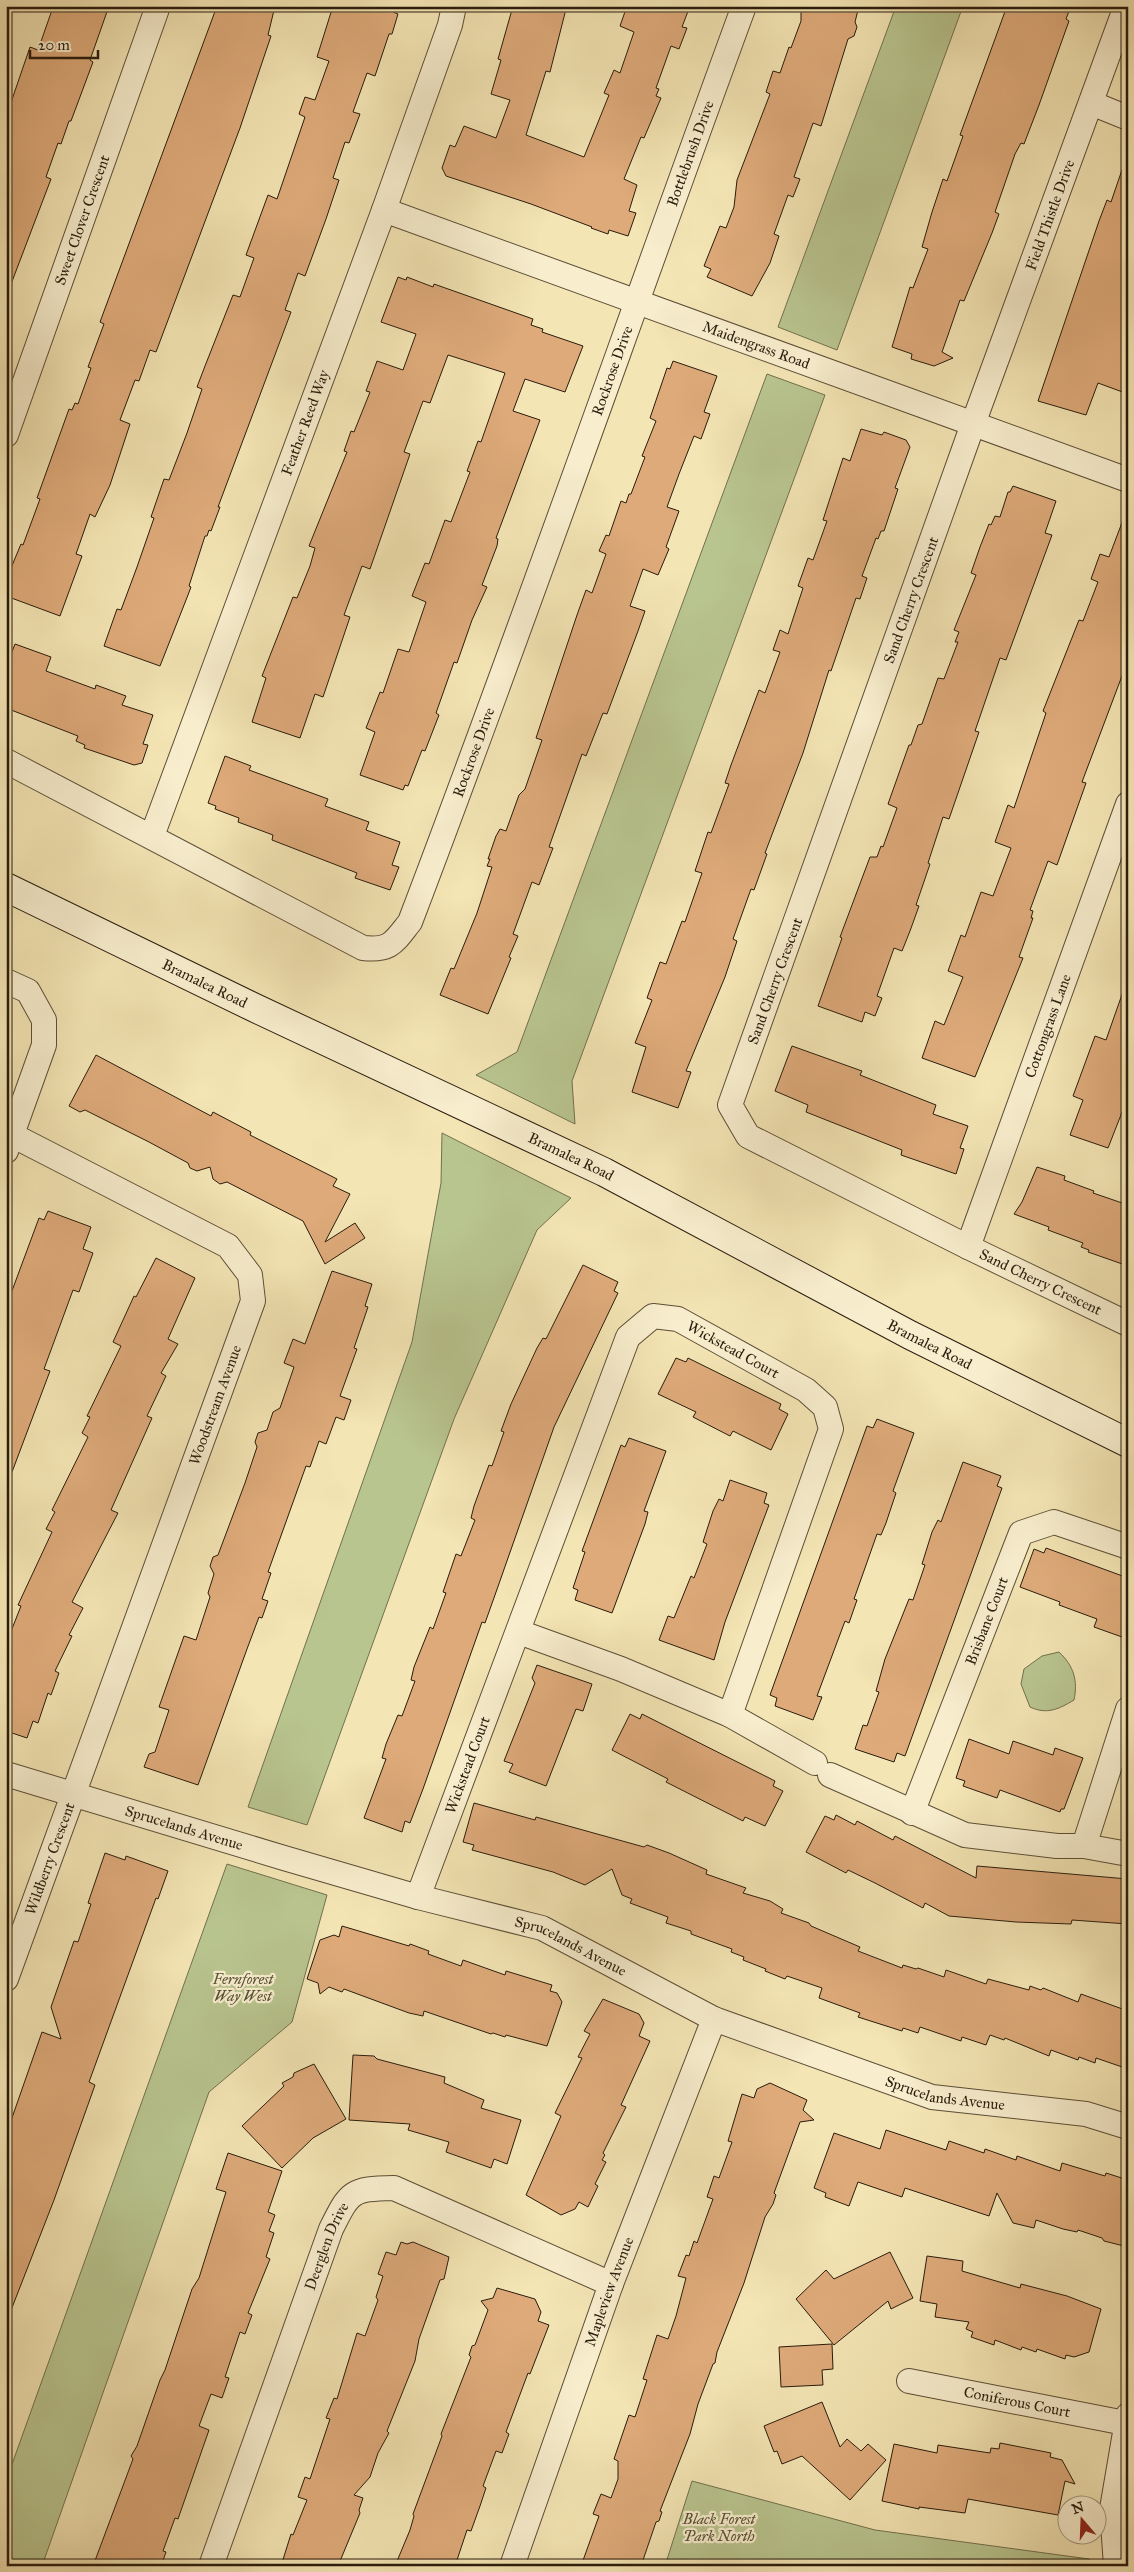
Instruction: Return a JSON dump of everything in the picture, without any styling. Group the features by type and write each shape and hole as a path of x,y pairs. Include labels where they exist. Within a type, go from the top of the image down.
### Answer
{"main road":[{"name":"Bramalea Road","path":"6,886 254,1007 450,1097 604,1172 910,1335 1128,1443"}],"street":[{"name":"Sweet Clover Crescent","path":"6,436 158,6"},
{"name":"Feather Reed Way","path":"152,836 384,210 450,25 454,6"},
{"name":"Bottlebrush Drive","path":"636,300 744,6"},
{"name":"Field Thistle Drive","path":"973,424 1126,6"},
{"path":"1090,103 1128,118"},
{"name":"Maidengrass Road","path":"384,210 1128,480"},
{"name":"Rockrose Drive","path":"152,836 363,948 379,950 391,945 410,922 477,747 636,300"},
{"name":"Sand Cherry Crescent","path":"973,424 730,1105 748,1136 968,1247 1128,1324"},
{"path":"6,762 152,836"},
{"name":"Cottongrass Lane","path":"968,1247 1128,804"},
{"path":"6,981 28,991 44,1020 44,1044 9,1143"},
{"name":"Woodstream Avenue","path":"9,1143 228,1246 250,1275 254,1301 75,1796"},
{"name":"Wickstead Court","path":"418,1897 519,1632 628,1337 653,1316 678,1319 806,1390 826,1407 831,1429 730,1715"},
{"name":"Brisbane Court","path":"912,1813 1021,1533 1054,1522 1128,1547"},
{"path":"519,1632 621,1669 730,1715 822,1769 912,1813 965,1835 1057,1846 1084,1846 1128,1854"},
{"path":"1084,1846 1128,1709"},
{"name":"Sprucelands Avenue","path":"6,1774 418,1897 542,1928 714,2019 932,2097 1086,2114 1128,2127"},
{"name":"Wildberry Crescent","path":"6,1979 75,1796"},
{"name":"Mapleview Avenue","path":"512,2566 611,2284 714,2019"},
{"name":"Deerglen Drive","path":"211,2566 331,2229 345,2200 364,2188 394,2188 611,2284"},
{"name":"Coniferous Court","path":"909,2382 1126,2419"},
{"path":"1116,2566 1112,2509 1126,2419"}],"green space":[{"path":"896,6 963,6 837,350 778,327"},
{"path":"767,374 825,395 572,1081 575,1124 476,1075 517,1052"},
{"path":"442,1133 571,1198 537,1230 454,1419 307,1825 248,1807 412,1342 441,1183"},
{"path":"1059,1652 1074,1674 1074,1700 1047,1711 1030,1707 1021,1684 1024,1669 1042,1656"},
{"name":"Fernforest Way West","path":"227,1864 327,1895 292,2022 209,2092 42,2566 6,2566 6,2481"},
{"name":"Black Forest Park North","path":"692,2481 875,2530 1089,2559 1090,2566 665,2566"}],"building":[{"path":"60,6 109,6 90,60 93,62 71,121 69,121 61,144 58,143 46,177 51,179 8,292 6,117 30,47 38,50 52,10 58,12"},
{"path":"217,6 275,6 268,35 271,36 240,128 156,352 150,350 139,381 135,380 120,420 130,424 110,485 95,517 90,514 76,554 82,556 60,616 6,596 6,580 21,544 23,545 40,499 37,498 69,409 72,410 75,403 78,404 91,368 88,367 104,324 100,322"},
{"path":"333,6 394,6 393,12 398,14 375,76 367,73 353,112 360,114 349,143 345,142 333,178 339,180 326,219 305,276 298,273 285,310 291,312 218,507 220,507 211,531 209,530 207,536 205,536 189,586 191,587 160,666 104,646 117,609 121,610 137,567 154,518 151,517 164,479 169,480 187,433 202,389 197,387 205,366 233,295 240,297 254,258 246,255 268,195 277,199 305,117 299,114 305,97 315,100 329,61 317,57"},
{"path":"513,6 555,6 566,9 550,72 546,71 526,135 584,157 609,95 604,93 614,70 620,73 634,32 620,26 627,6 690,6 682,27 687,28 679,49 671,46 656,88 659,89 656,96 661,98 644,138 641,137 624,179 637,185 629,211 636,213 628,236 609,230 608,234 531,204 446,176 442,168 450,145 455,147 464,126 496,138 510,100 491,94 501,60 498,59"},
{"path":"801,6 859,6 855,22 857,27 854,36 848,39 821,126 813,123 794,177 800,179 793,197 788,195 774,234 779,236 770,263 752,296 707,277 711,269 704,266 720,226 726,228 734,207 737,180 770,94 766,92 773,71 780,73 789,47 791,48 801,21"},
{"path":"1007,6 1071,6 1066,19 1069,21 1039,105 1024,144 1021,143 1015,154 995,212 999,214 992,233 964,301 960,300 942,352 953,358 934,366 911,359 912,354 892,347 910,287 913,288 928,249 922,247 943,179 947,181 963,136 960,135"},
{"path":"1125,161 1128,162 1128,394 1098,383 1086,415 1038,401 1099,221 1107,200 1111,202"},
{"path":"398,277 406,280 407,277 433,287 434,284 533,319 531,325 543,329 542,332 583,346 565,392 525,379 513,411 540,420 496,538 498,539 497,546 482,585 487,587 472,620 457,663 454,662 436,713 439,715 425,751 422,750 408,786 405,785 403,790 360,775 375,732 366,728 380,692 383,693 398,649 409,652 426,602 412,596 425,563 429,564 445,520 451,522 470,472 467,471 478,441 481,442 505,373 448,355 430,403 423,401 404,452 410,454 370,569 362,566 344,615 350,617 323,697 315,694 300,738 252,722 266,678 262,676 293,597 297,598 310,566 315,548 309,546 347,452 344,451 351,431 354,432 370,392 366,391 377,361 403,370 416,334 381,322"},
{"path":"673,361 717,376 704,412 710,414 701,439 694,436 667,507 679,511 666,547 669,549 658,575 643,569 630,606 645,611 607,714 603,713 586,756 582,754 549,847 553,848 539,885 532,882 513,934 518,936 509,957 511,958 488,1014 440,995 451,968 454,969 477,913 492,867 487,866 496,836 500,829 506,831 519,795 525,789 542,740 536,738 577,615 586,590 592,593 606,554 599,551 606,535 609,536 621,501 626,503 629,494 631,494 645,457 642,456 656,421 650,418 667,368 670,369"},
{"path":"861,429 882,435 884,432 906,440 910,447 895,488 898,489 884,531 881,531 878,539 876,538 862,576 867,578 860,599 856,598 831,671 829,670 803,753 765,853 767,854 754,890 751,889 733,939 737,941 725,977 686,1071 691,1072 678,1108 632,1092 646,1047 635,1043 652,1000 647,998 660,962 666,964 682,921 685,922 702,873 695,871 708,832 711,833 729,784 725,783 731,765 759,690 765,693 780,652 773,650 780,630 788,634 803,588 798,586 808,558 813,560 827,521 823,520 843,458 850,461"},
{"path":"1013,486 1056,501 1045,533 1052,535 1006,660 1000,658 975,731 979,732 949,819 943,817 916,905 919,906 910,931 902,951 894,948 877,996 882,998 875,1016 865,1012 862,1022 818,1006 842,938 840,937 870,857 877,857 881,846 883,847 897,808 888,804 909,745 911,745 918,725 922,724 938,678 944,679 958,642 955,642 959,632 954,630 976,575 971,573 980,547 989,524 991,525 995,516 1000,517 1008,492 1010,492"},
{"path":"1126,512 1128,660 1082,782 1086,783 1057,865 1048,861 1030,910 1033,911 1031,918 1033,918 1019,957 1023,958 975,1077 922,1058 935,1021 944,1025 963,977 948,971 961,935 965,937 981,892 993,896 1011,848 995,842 1008,805 1014,808 1046,713 1043,711 1079,620 1083,621 1098,582 1091,579 1100,554 1109,557"},
{"path":"15,644 51,657 46,671 95,689 96,685 126,696 122,705 153,715 143,744 148,745 142,763 134,765 84,748 85,745 76,741 78,736 6,708 6,667"},
{"path":"225,756 251,766 249,770 328,799 325,806 369,822 366,830 400,842 392,865 399,867 390,890 355,878 357,873 272,840 273,835 238,822 239,818 215,809 216,806 208,803"},
{"path":"1125,986 1128,986 1128,1097 1108,1148 1070,1135 1083,1100 1073,1096 1095,1036 1106,1040"},
{"path":"792,1046 862,1071 860,1075 936,1105 933,1114 968,1126 960,1148 964,1149 956,1174 901,1155 902,1150 806,1112 808,1105 775,1091"},
{"path":"96,1055 211,1116 213,1112 251,1132 250,1135 337,1179 333,1186 350,1194 325,1242 355,1223 365,1238 325,1264 303,1221 227,1182 220,1184 213,1179 210,1167 197,1171 190,1168 188,1163 149,1142 85,1110 80,1112 69,1106"},
{"path":"1037,1167 1065,1176 1064,1180 1094,1191 1093,1193 1128,1205 1128,1266 1088,1252 1089,1250 1081,1247 1083,1243 1048,1230 1049,1227 1014,1214 1022,1202"},
{"path":"48,1211 91,1227 83,1249 93,1253 79,1292 73,1290 44,1369 50,1371 9,1480 6,1479 6,1307 39,1218 44,1220"},
{"path":"156,1258 195,1278 168,1339 178,1344 161,1373 166,1376 147,1416 152,1418 111,1510 118,1513 72,1602 83,1608 69,1635 72,1636 55,1671 59,1673 51,1695 48,1693 38,1723 33,1721 27,1738 6,1731 6,1644 21,1606 18,1605 52,1532 46,1529 55,1512 52,1510 88,1437 82,1433 90,1417 87,1416 121,1346 113,1342 134,1296 136,1297"},
{"path":"583,1265 618,1282 614,1291 618,1293 554,1427 485,1623 482,1622 423,1789 410,1823 405,1821 402,1832 364,1818 386,1759 382,1758 386,1744 398,1715 402,1716 415,1681 411,1680 414,1667 430,1627 433,1629 446,1593 443,1592 456,1554 461,1556 475,1520 471,1518 474,1506 489,1465 492,1466 504,1432 501,1431 511,1404 537,1348 543,1338 546,1339"},
{"path":"332,1271 372,1284 365,1306 368,1307 354,1348 357,1349 340,1396 351,1400 344,1420 336,1417 326,1444 319,1441 310,1467 306,1466 268,1572 271,1573 262,1599 268,1601 262,1618 259,1617 198,1785 144,1767 149,1754 155,1752 169,1710 159,1707 184,1636 196,1640 210,1597 208,1593 214,1574 210,1566 213,1557 218,1555 245,1483 257,1447 255,1442 258,1433 267,1430 273,1412 280,1408 294,1367 284,1363 293,1339 305,1344"},
{"path":"676,1358 686,1362 688,1358 781,1404 779,1409 788,1414 771,1450 733,1431 730,1436 693,1417 696,1412 658,1394"},
{"path":"877,1419 914,1433 893,1491 896,1493 886,1523 881,1535 877,1534 854,1599 857,1600 849,1623 845,1621 817,1696 822,1697 813,1720 775,1706 777,1698 770,1695 867,1426 873,1428"},
{"path":"629,1438 666,1451 644,1511 648,1512 645,1524 612,1613 575,1600 578,1590 573,1588 585,1552 582,1551 621,1445 625,1447"},
{"path":"963,1462 1001,1476 997,1486 1002,1488 905,1756 897,1753 894,1762 855,1749 863,1725 867,1726 879,1692 876,1691 885,1659 909,1599 913,1600 925,1565 922,1564 932,1532 938,1520 941,1522"},
{"path":"730,1480 767,1493 764,1503 769,1505 725,1622 714,1660 659,1640 668,1616 674,1618 691,1576 694,1578 707,1544 703,1542 713,1511 719,1499 723,1501"},
{"path":"1046,1548 1128,1578 1128,1623 1122,1637 1094,1627 1097,1619 1059,1605 1060,1602 1020,1587 1034,1549 1044,1553"},
{"path":"537,1665 592,1684 583,1711 576,1709 546,1786 509,1772 513,1764 504,1761 535,1683 532,1678"},
{"path":"630,1714 640,1719 642,1714 775,1781 773,1786 783,1791 765,1826 745,1817 743,1821 666,1782 668,1779 612,1750"},
{"path":"969,1739 1009,1754 1013,1741 1053,1755 1055,1748 1083,1758 1064,1809 1061,1809 1060,1812 1000,1790 997,1798 963,1786 965,1781 956,1778"},
{"path":"474,1803 535,1820 536,1817 644,1847 647,1845 669,1853 707,1870 706,1874 746,1888 743,1893 770,1901 783,1909 781,1913 809,1923 811,1926 860,1947 858,1951 902,1968 903,1965 918,1968 944,1977 946,1970 986,1984 988,1979 1029,1990 1030,1986 1041,1990 1043,1988 1078,2002 1081,1994 1128,2011 1128,2069 1096,2058 1095,2063 1079,2057 1078,2060 1051,2050 1049,2056 1005,2038 1004,2040 990,2035 986,2045 962,2037 961,2041 920,2027 918,2033 903,2028 902,2031 858,2017 860,2013 819,1998 822,1988 787,1976 785,1979 765,1971 766,1969 743,1960 744,1957 731,1952 732,1949 691,1934 691,1931 666,1923 668,1917 630,1903 632,1899 622,1895 612,1869 585,1885 553,1872 472,1850 474,1845 463,1842"},
{"path":"836,1815 855,1825 857,1821 893,1840 895,1836 976,1878 977,1866 1128,1879 1128,1924 1072,1920 1071,1924 1016,1922 949,1916 925,1903 923,1908 848,1870 846,1873 806,1852 825,1816 834,1820"},
{"path":"105,1853 125,1860 126,1856 168,1871 158,1899 156,1898 89,2082 95,2085 54,2200 6,2323 6,2135 42,2032 61,2039 51,2007 74,1941 78,1942 91,1904 88,1903"},
{"path":"342,1926 409,1946 410,1944 429,1951 428,1954 461,1966 463,1960 505,1975 506,1971 552,1985 550,1991 557,1993 562,2002 547,2046 506,2035 505,2037 491,2034 424,2011 423,2016 409,2013 344,1989 342,1992 329,1987 320,1994 318,1983 307,1979 320,1940 334,1935 339,1937"},
{"path":"603,1999 639,2014 644,2023 639,2036 650,2041 621,2105 626,2107 603,2153 605,2155 602,2160 606,2162 595,2184 598,2186 588,2207 579,2202 575,2209 561,2215 526,2195 561,2116 555,2113 582,2058 578,2057 590,2034 584,2031"},
{"path":"353,2055 374,2056 377,2059 445,2077 444,2083 484,2100 481,2108 521,2120 507,2164 494,2159 491,2168 446,2152 449,2142 408,2130 410,2124 349,2120"},
{"path":"314,2064 346,2119 313,2138 282,2168 242,2126 284,2086 282,2083 293,2077 294,2073"},
{"path":"770,2083 807,2100 803,2110 814,2120 800,2122 774,2193 776,2195 773,2204 765,2217 744,2283 698,2404 690,2434 660,2511 662,2512 659,2521 656,2522 641,2566 581,2566 599,2516 593,2514 601,2494 611,2498 618,2479 618,2461 614,2459 629,2415 635,2417 647,2380 643,2379 657,2335 668,2339 676,2316 686,2278 678,2276 686,2255 689,2256 694,2241 697,2243 713,2199 707,2197 714,2176 719,2178 732,2142 728,2141 742,2094 754,2098 757,2089"},
{"path":"886,2130 946,2150 949,2141 984,2153 985,2149 1016,2160 1017,2156 1060,2171 1062,2163 1105,2176 1106,2173 1128,2180 1128,2247 1104,2241 1102,2238 1078,2230 1077,2232 1063,2229 1036,2220 1034,2228 1013,2223 997,2193 989,2216 905,2188 902,2197 858,2182 849,2206 825,2197 826,2193 814,2188 834,2133 880,2149"},
{"path":"228,2153 282,2171 268,2212 275,2215 269,2231 274,2233 266,2257 270,2259 248,2313 252,2315 245,2334 240,2332 225,2377 229,2378 222,2398 211,2394 199,2426 209,2430 178,2519 175,2518 163,2551 166,2552 161,2566 93,2566 133,2459 131,2456 137,2446 165,2370 192,2289 199,2278 226,2192 216,2189"},
{"path":"401,2242 407,2244 413,2242 449,2257 444,2279 440,2280 419,2339 415,2361 387,2431 389,2433 378,2453 370,2477 354,2495 363,2498 359,2510 360,2513 338,2566 281,2566 291,2534 293,2535 307,2500 298,2497 305,2477 310,2479 330,2419 326,2418 334,2398 337,2399 357,2333 365,2336 378,2300 376,2297 383,2276 378,2274 386,2252 396,2255"},
{"path":"890,2252 913,2298 891,2309 888,2301 834,2345 796,2299 826,2270 834,2279"},
{"path":"927,2256 963,2261 962,2271 1020,2288 1021,2284 1067,2296 1101,2309 1089,2352 1074,2357 1066,2355 1065,2359 1037,2349 1036,2352 1022,2347 1021,2350 995,2340 994,2345 971,2337 973,2332 966,2329 969,2322 935,2317 937,2304 920,2301"},
{"path":"497,2288 535,2299 541,2312 538,2321 549,2325 530,2374 528,2373 506,2432 509,2434 502,2453 496,2451 483,2486 486,2488 480,2506 471,2531 467,2530 455,2566 395,2566 410,2530 413,2514 442,2436 441,2434 471,2357 469,2355 472,2346 475,2345 488,2310 481,2301 493,2298"},
{"path":"832,2344 833,2369 822,2370 823,2385 781,2387 779,2347"},
{"path":"822,2402 840,2447 847,2439 861,2451 868,2444 886,2460 850,2500 802,2456 782,2464 777,2451 774,2452 764,2426"},
{"path":"1000,2443 1051,2453 1050,2457 1062,2460 1075,2484 1065,2481 1062,2494 1056,2494 1056,2515 968,2499 965,2513 919,2507 919,2509 882,2501 894,2444 937,2453 938,2445 990,2453 991,2448 999,2449"}]}
